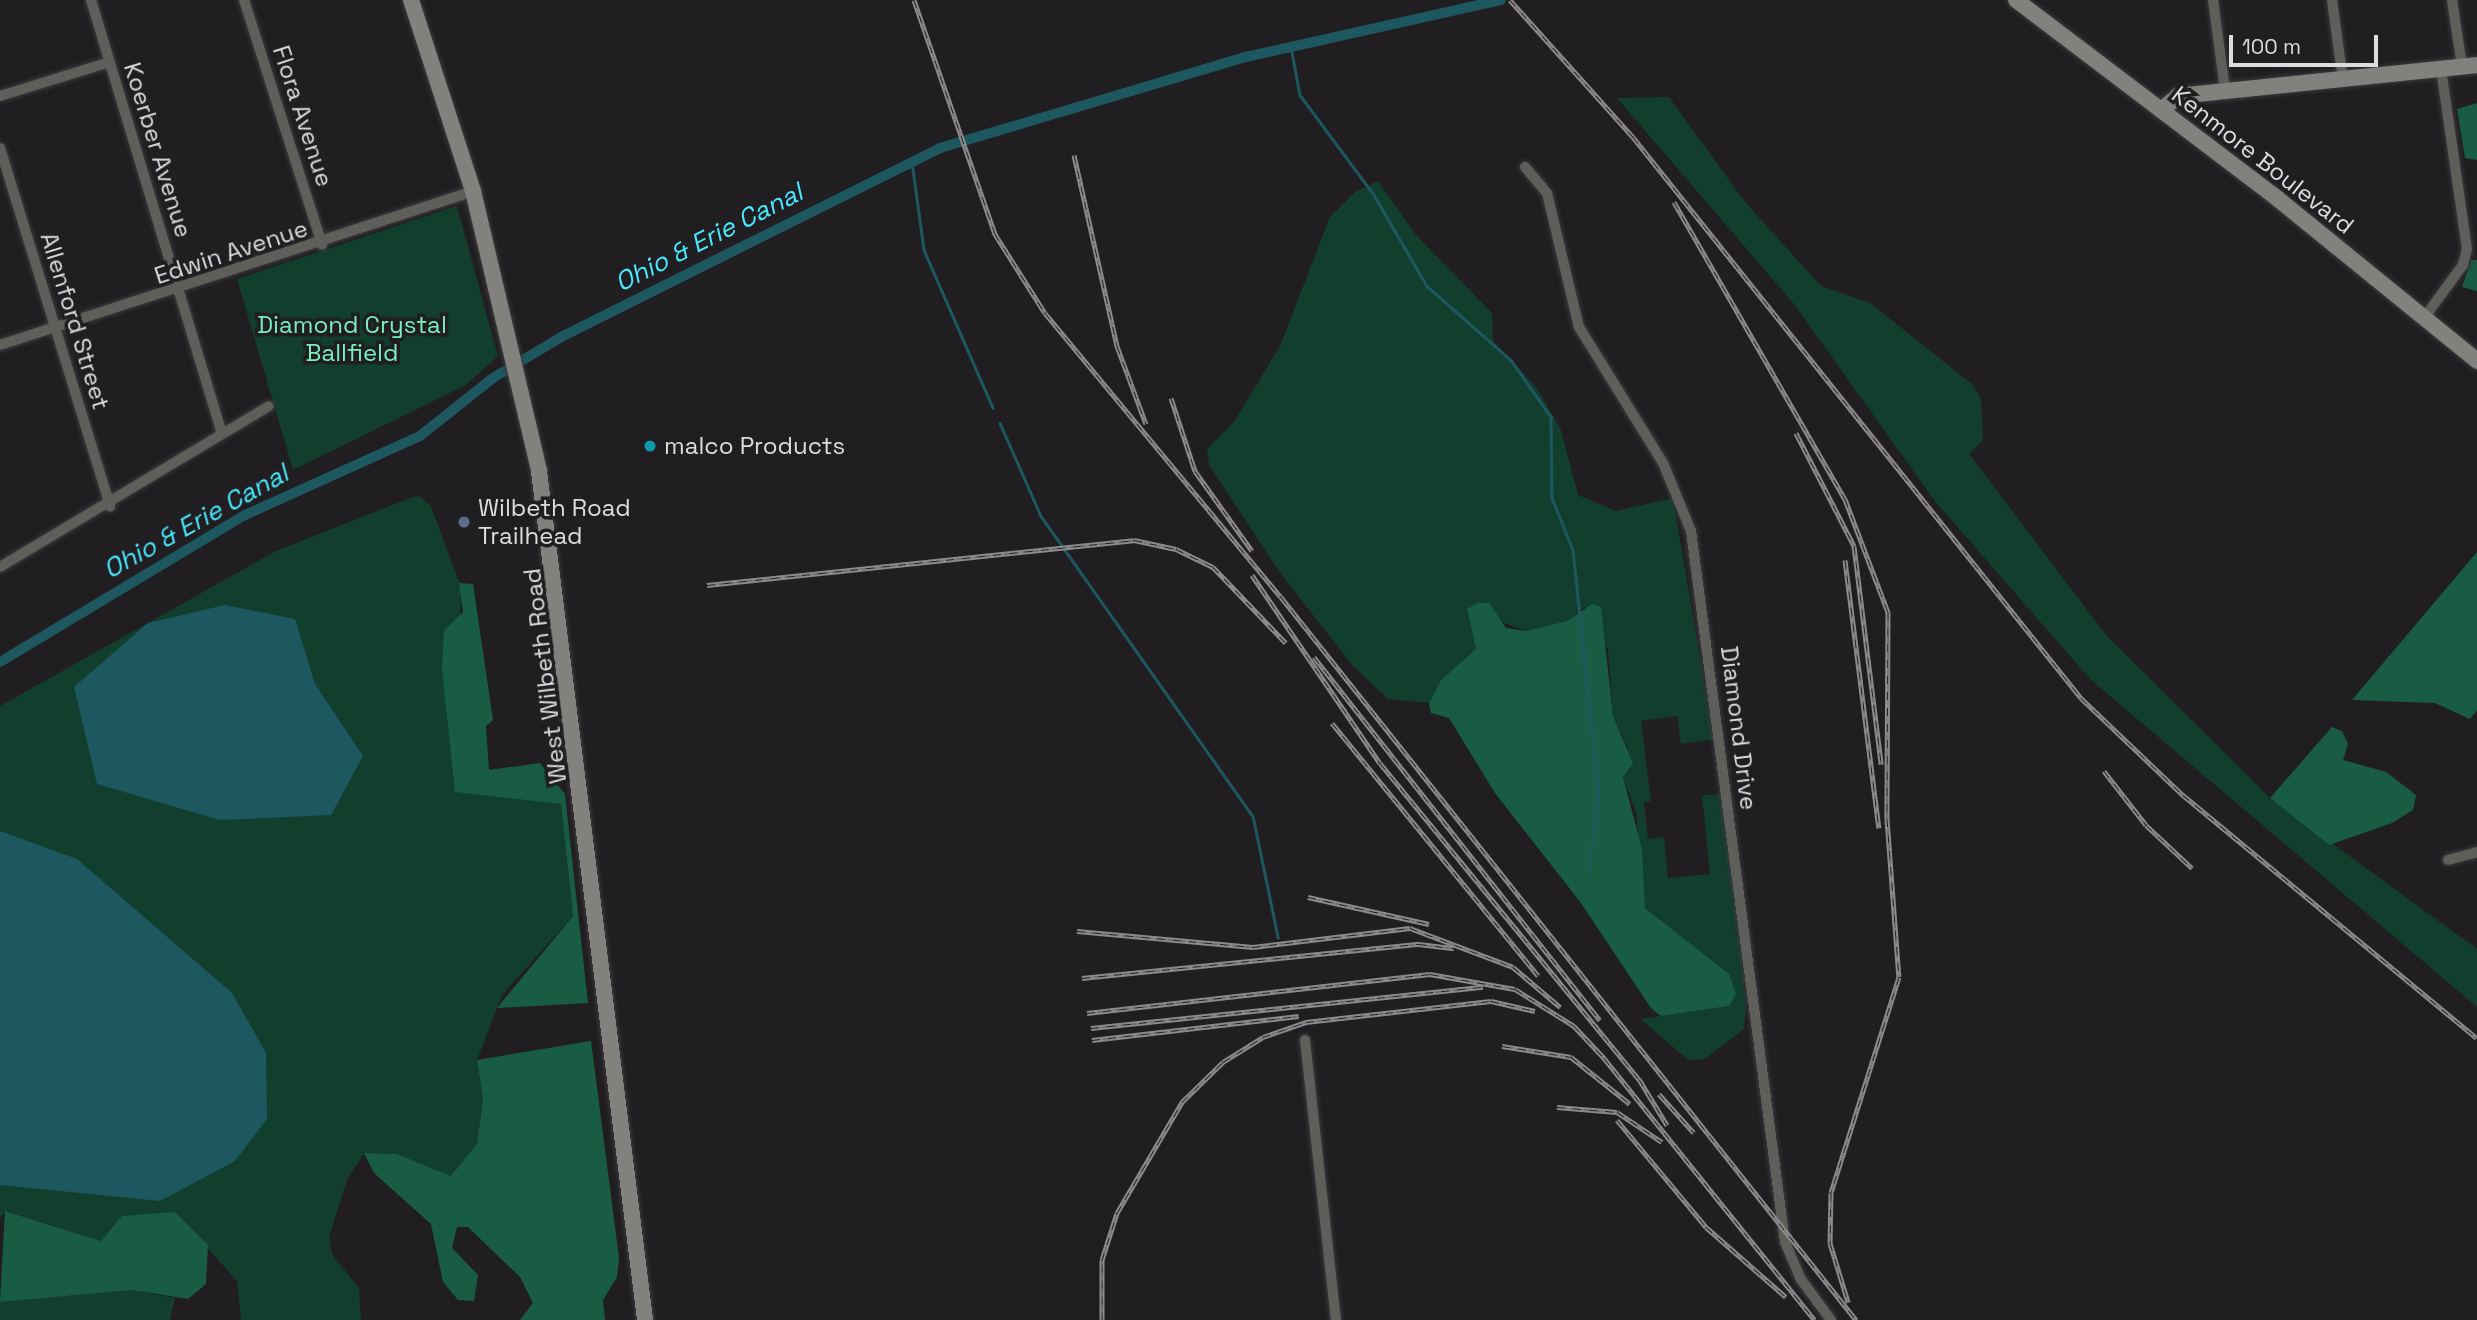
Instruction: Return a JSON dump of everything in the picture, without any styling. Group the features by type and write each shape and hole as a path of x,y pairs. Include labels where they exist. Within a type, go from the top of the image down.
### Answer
{"main road":[{"name":"West Wilbeth Road","path":"411,0 472,191 523,394 552,552 646,1320"},
{"name":"Kenmore Boulevard","path":"2016,0 2161,110 2477,361"},
{"path":"2161,110 2178,96 2469,66"}],"street":[{"name":"Koerber Avenue","path":"90,0 222,433"},
{"name":"Flora Avenue","path":"244,0 323,244"},
{"path":"2213,0 2225,90"},
{"path":"2332,0 2343,80"},
{"path":"2452,0 2469,66"},
{"path":"0,96 110,62"},
{"path":"2424,318 2463,265 2467,249 2441,69"},
{"name":"Allenford Street","path":"0,148 110,506"},
{"name":"Diamond Drive","path":"1525,167 1547,193 1579,327 1663,463 1691,531 1785,1242 1800,1278 1831,1320"},
{"name":"Edwin Avenue","path":"0,345 179,291 472,191"},
{"path":"0,567 110,506 222,433 269,406"},
{"path":"2448,860 2477,852"},
{"path":"1305,1040 1336,1320"}],"green space":[{"path":"1669,97 1745,202 1821,286 1870,303 1973,385 1981,399 1983,440 1969,454 2107,636 2270,798 2477,949 2477,1007 2090,679 1934,500 1794,304 1617,98"},
{"path":"2477,103 2477,160 2465,158 2457,109"},
{"path":"1378,181 1416,235 1492,313 1493,341 1537,388 1561,430 1578,495 1616,511 1673,498 1714,739 1681,744 1677,716 1641,721 1651,801 1644,802 1648,839 1664,837 1668,878 1710,874 1702,795 1722,794 1747,997 1744,1029 1705,1059 1688,1060 1641,1019 1728,1006 1729,974 1645,908 1636,812 1623,777 1628,748 1613,716 1608,649 1585,607 1567,621 1526,631 1467,609 1476,649 1441,680 1429,703 1388,699 1352,665 1279,571 1209,465 1207,449 1234,422 1280,346 1330,217 1355,192"},
{"name":"Diamond Crystal Ballfield","path":"457,206 498,356 466,385 293,470 237,279"},
{"path":"2471,260 2477,260 2477,291 2462,287"},
{"path":"418,495 431,506 461,588 455,791 561,804 573,916 502,995 477,1060 483,1099 477,1144 462,1166 451,1176 397,1154 365,1153 348,1177 329,1237 332,1254 359,1288 361,1320 241,1320 237,1281 175,1212 101,1241 6,1211 0,1218 0,706 276,551"},
{"path":"2477,552 2477,710 2470,719 2435,703 2352,700"},
{"path":"459,583 473,584 493,720 486,726 489,770 540,763 565,794 588,1003 497,1008 573,916 561,804 455,792 442,669 444,631 463,612"},
{"path":"1478,603 1489,603 1506,628 1526,631 1567,621 1592,604 1601,607 1613,716 1633,763 1623,777 1642,849 1645,908 1729,974 1736,994 1729,1006 1661,1016 1651,1008 1581,903 1495,793 1449,718 1431,713 1429,703 1441,680 1476,649 1467,609"},
{"path":"2332,727 2342,731 2348,744 2343,760 2386,772 2416,795 2413,810 2392,823 2329,845 2270,798"},
{"path":"591,1041 619,1258 617,1277 603,1300 605,1320 520,1320 533,1303 520,1277 468,1227 457,1227 452,1248 478,1275 474,1301 458,1300 443,1282 431,1224 374,1173 364,1153 397,1154 451,1176 477,1144 483,1099 477,1060"},
{"path":"5,1211 101,1241 122,1216 175,1212 208,1245 206,1284 188,1299 132,1290 0,1302"},
{"path":"132,1290 175,1298 170,1320 0,1320 0,1302"}],"water":[{"path":"225,605 295,619 315,684 363,756 331,815 220,820 97,784 74,687 148,623"},
{"path":"0,831 77,859 232,993 266,1053 267,1119 235,1161 160,1201 0,1185"}],"waterway":[{"name":"Ohio & Erie Canal","path":"0,662 245,515 420,436 493,378 563,336 940,148 1246,57 1501,0"},
{"path":"1291,47 1300,95 1374,195 1427,286 1511,360 1551,417 1552,498 1573,550 1599,797 1589,869"},
{"path":"912,162 924,250 993,408"},
{"path":"1000,423 1041,516 1253,816 1278,937"}],"railway":[{"path":"914,0 995,234 1045,313 1281,597 1856,1320"},
{"path":"1510,0 1633,137 2081,698 2183,795 2477,1038"},
{"path":"1074,155 1117,346 1146,424"},
{"path":"1674,202 1845,499 1888,612 1887,819 1899,977 1831,1193 1830,1243 1848,1302"},
{"path":"1171,398 1195,471 1252,551"},
{"path":"1796,433 1854,546 1881,764"},
{"path":"707,585 1134,540 1176,549 1213,567 1286,643"},
{"path":"1845,560 1879,828"},
{"path":"1252,575 1380,763 1639,1079 1667,1125"},
{"path":"1314,657 1600,1020"},
{"path":"1332,723 1538,976"},
{"path":"2104,771 2146,825 2192,868"},
{"path":"1308,897 1429,924"},
{"path":"1077,931 1253,947 1410,928 1513,967 1560,1007"},
{"path":"1082,978 1419,944 1454,948"},
{"path":"1087,1013 1430,974 1515,989 1574,1026 1604,1058 1815,1320"},
{"path":"1091,1028 1483,987"},
{"path":"1102,1320 1102,1260 1117,1213 1182,1102 1223,1062 1263,1037 1306,1022 1491,1001 1535,1011"},
{"path":"1092,1040 1299,1016"},
{"path":"1502,1046 1571,1057 1630,1104"},
{"path":"1659,1094 1694,1133"},
{"path":"1557,1107 1617,1112 1662,1142"},
{"path":"1617,1120 1706,1227 1786,1297"}],"place":[{"name":"malco Products","path":"650,446"},
{"name":"Wilbeth Road Trailhead","path":"464,522"}]}
